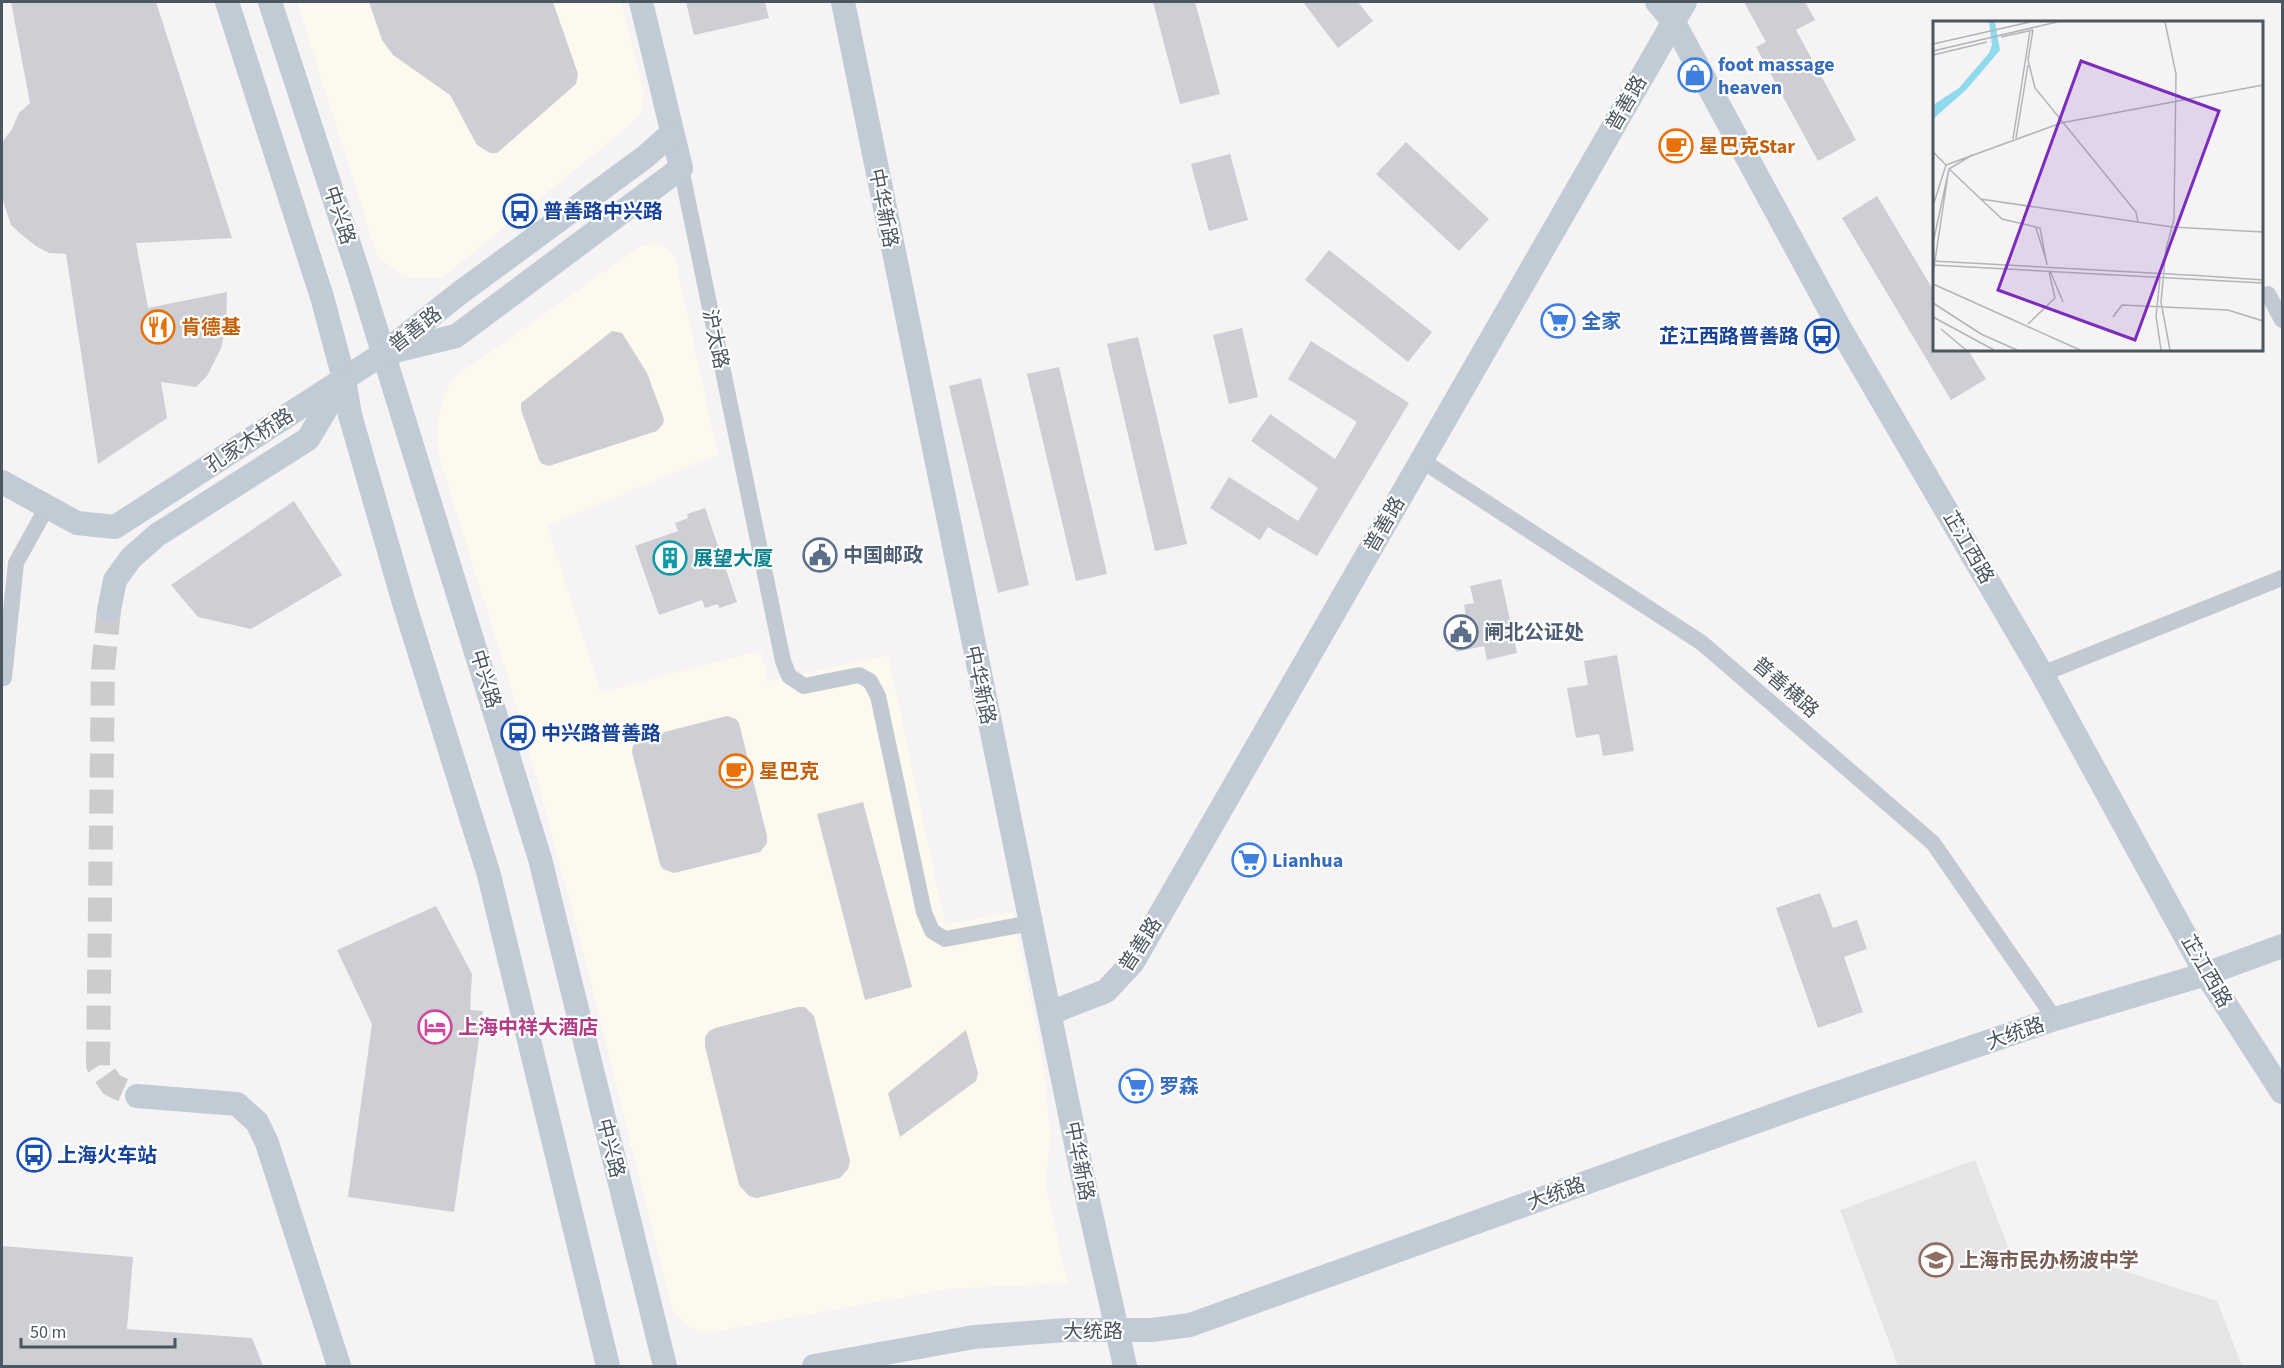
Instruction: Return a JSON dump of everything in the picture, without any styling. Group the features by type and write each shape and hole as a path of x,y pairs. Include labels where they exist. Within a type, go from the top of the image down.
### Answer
{"street":[{"path":"227,2 322,297 344,379 350,415 404,603 489,875 608,1366"},
{"name":"中兴路","path":"270,2 384,354 540,859 664,1366"},
{"name":"沪太路","path":"640,2 681,168 783,661 789,676 804,686 860,675 870,681 878,696 924,912 932,931 945,939 1030,923"},
{"name":"中华新路","path":"843,2 1030,923 1125,1366"},
{"name":"芷江西路","path":"1657,2 1679,11 1838,325 2043,674 2206,974 2283,1092"},
{"name":"普善路","path":"1050,1013 1106,991 1133,962 1679,11"},
{"name":"普善路","path":"384,354 461,292 645,157 672,133"},
{"name":"普善路","path":"384,354 456,336 681,168"},
{"path":"2268,294 2283,320"},
{"name":"孔家木桥路","path":"47,507 77,523 115,527 384,354"},
{"path":"109,610 115,580 130,558 158,535 308,439 344,379"},
{"name":"普善横路","path":"1421,460 1702,643 1933,843 2055,1019"},
{"path":"2,482 47,507 15,563 4,678"},
{"path":"2043,674 2283,578"},
{"name":"大统路","path":"814,1366 974,1337 1067,1330 1116,1332 1152,1330 1190,1325 1808,1103 2055,1019 2206,974 2283,946"},
{"path":"137,1096 237,1104 257,1122 267,1143 339,1366"}],"shaded area":[{"path":"297,2 621,2 644,93 641,113 625,129 442,278 403,277 377,255"},
{"path":"652,243 665,245 675,258 718,454 547,526 601,692 761,651 768,681 888,655 945,924 1013,912 1043,1061 1050,1134 1046,1188 1068,1283 948,1289 701,1334 683,1322 672,1308 586,962 521,720 440,460 437,437 443,396 453,378 639,247"},
{"name":"上海市民办杨波中学","path":"1975,1160 2016,1268 2062,1251 2217,1301 2242,1366 1898,1366 1840,1210"}],"building":[{"path":"11,2 156,2 232,238 136,243 148,308 227,292 226,325 221,348 207,376 196,387 161,382 167,418 98,464 66,254 49,253 22,235 11,225 2,198 3,141 12,129 19,113 30,103"},
{"path":"369,2 553,2 578,74 576,84 497,153 490,153 477,145 450,95 393,55 382,40"},
{"path":"686,2 765,2 769,18 694,35"},
{"path":"1153,2 1195,2 1220,94 1180,104"},
{"path":"1303,2 1358,2 1373,21 1338,48"},
{"path":"1744,2 1805,2 1815,20 1796,30 1856,140 1818,161 1756,47 1766,42"},
{"path":"1406,142 1489,219 1459,251 1376,174"},
{"path":"1230,154 1248,220 1209,231 1191,164"},
{"path":"1877,196 1933,290 1933,351 1969,351 1986,379 1951,400 1842,218"},
{"path":"1329,250 1432,332 1408,362 1305,280"},
{"path":"1242,328 1258,397 1229,404 1213,335"},
{"path":"612,331 622,333 647,373 664,419 663,424 657,431 549,466 542,464 521,410 521,403"},
{"path":"1138,337 1187,544 1155,551 1107,344"},
{"path":"1311,341 1409,403 1317,556 1268,527 1260,540 1210,508 1229,477 1298,521 1318,488 1251,441 1270,414 1335,459 1357,422 1288,379"},
{"path":"1059,367 1107,574 1076,581 1027,374"},
{"path":"981,378 1029,585 998,593 949,386"},
{"path":"294,501 342,575 251,629 198,617 171,585"},
{"name":"展望大厦","path":"705,508 737,602 719,608 718,604 705,608 702,600 659,615 635,546 678,531 675,523 688,518 687,514"},
{"path":"1501,579 1517,653 1487,660 1484,646 1456,652 1448,620 1466,616 1464,605 1474,603 1470,586"},
{"path":"1617,655 1634,751 1603,756 1599,734 1576,738 1567,688 1588,685 1584,661"},
{"path":"727,716 736,719 739,723 767,843 760,852 674,873 663,869 632,752 633,746 641,738"},
{"path":"863,802 912,987 865,1000 817,814"},
{"path":"1820,893 1833,928 1857,920 1867,949 1844,957 1863,1012 1818,1028 1776,908"},
{"path":"436,906 472,974 470,1010 483,1011 454,1212 348,1197 372,1024 337,950"},
{"path":"805,1007 814,1016 850,1161 848,1169 840,1178 757,1198 749,1196 739,1185 705,1046 705,1037 715,1028"},
{"path":"966,1030 978,1073 976,1081 900,1137 888,1093"},
{"path":"2,1246 133,1257 127,1329 252,1338 263,1366 2,1366"}],"tunnel":[{"path":"109,610 103,668 98,1065 112,1085 137,1096"}],"place":[{"name":"foot massage heaven","path":"1695,75"},
{"name":"星巴克Star","path":"1676,146"},
{"name":"普善路中兴路","path":"520,211"},
{"name":"全家","path":"1558,321"},
{"name":"肯德基","path":"158,327"},
{"name":"芷江西路普善路","path":"1822,336"},
{"name":"中国邮政","path":"820,555"},
{"name":"展望大厦","path":"670,558"},
{"name":"闸北公证处","path":"1461,632"},
{"name":"中兴路普善路","path":"518,733"},
{"name":"星巴克","path":"736,771"},
{"name":"Lianhua","path":"1249,860"},
{"name":"上海中祥大酒店","path":"435,1027"},
{"name":"罗森","path":"1136,1086"},
{"name":"上海火车站","path":"34,1155"},
{"name":"上海市民办杨波中学","path":"1936,1260"}]}
